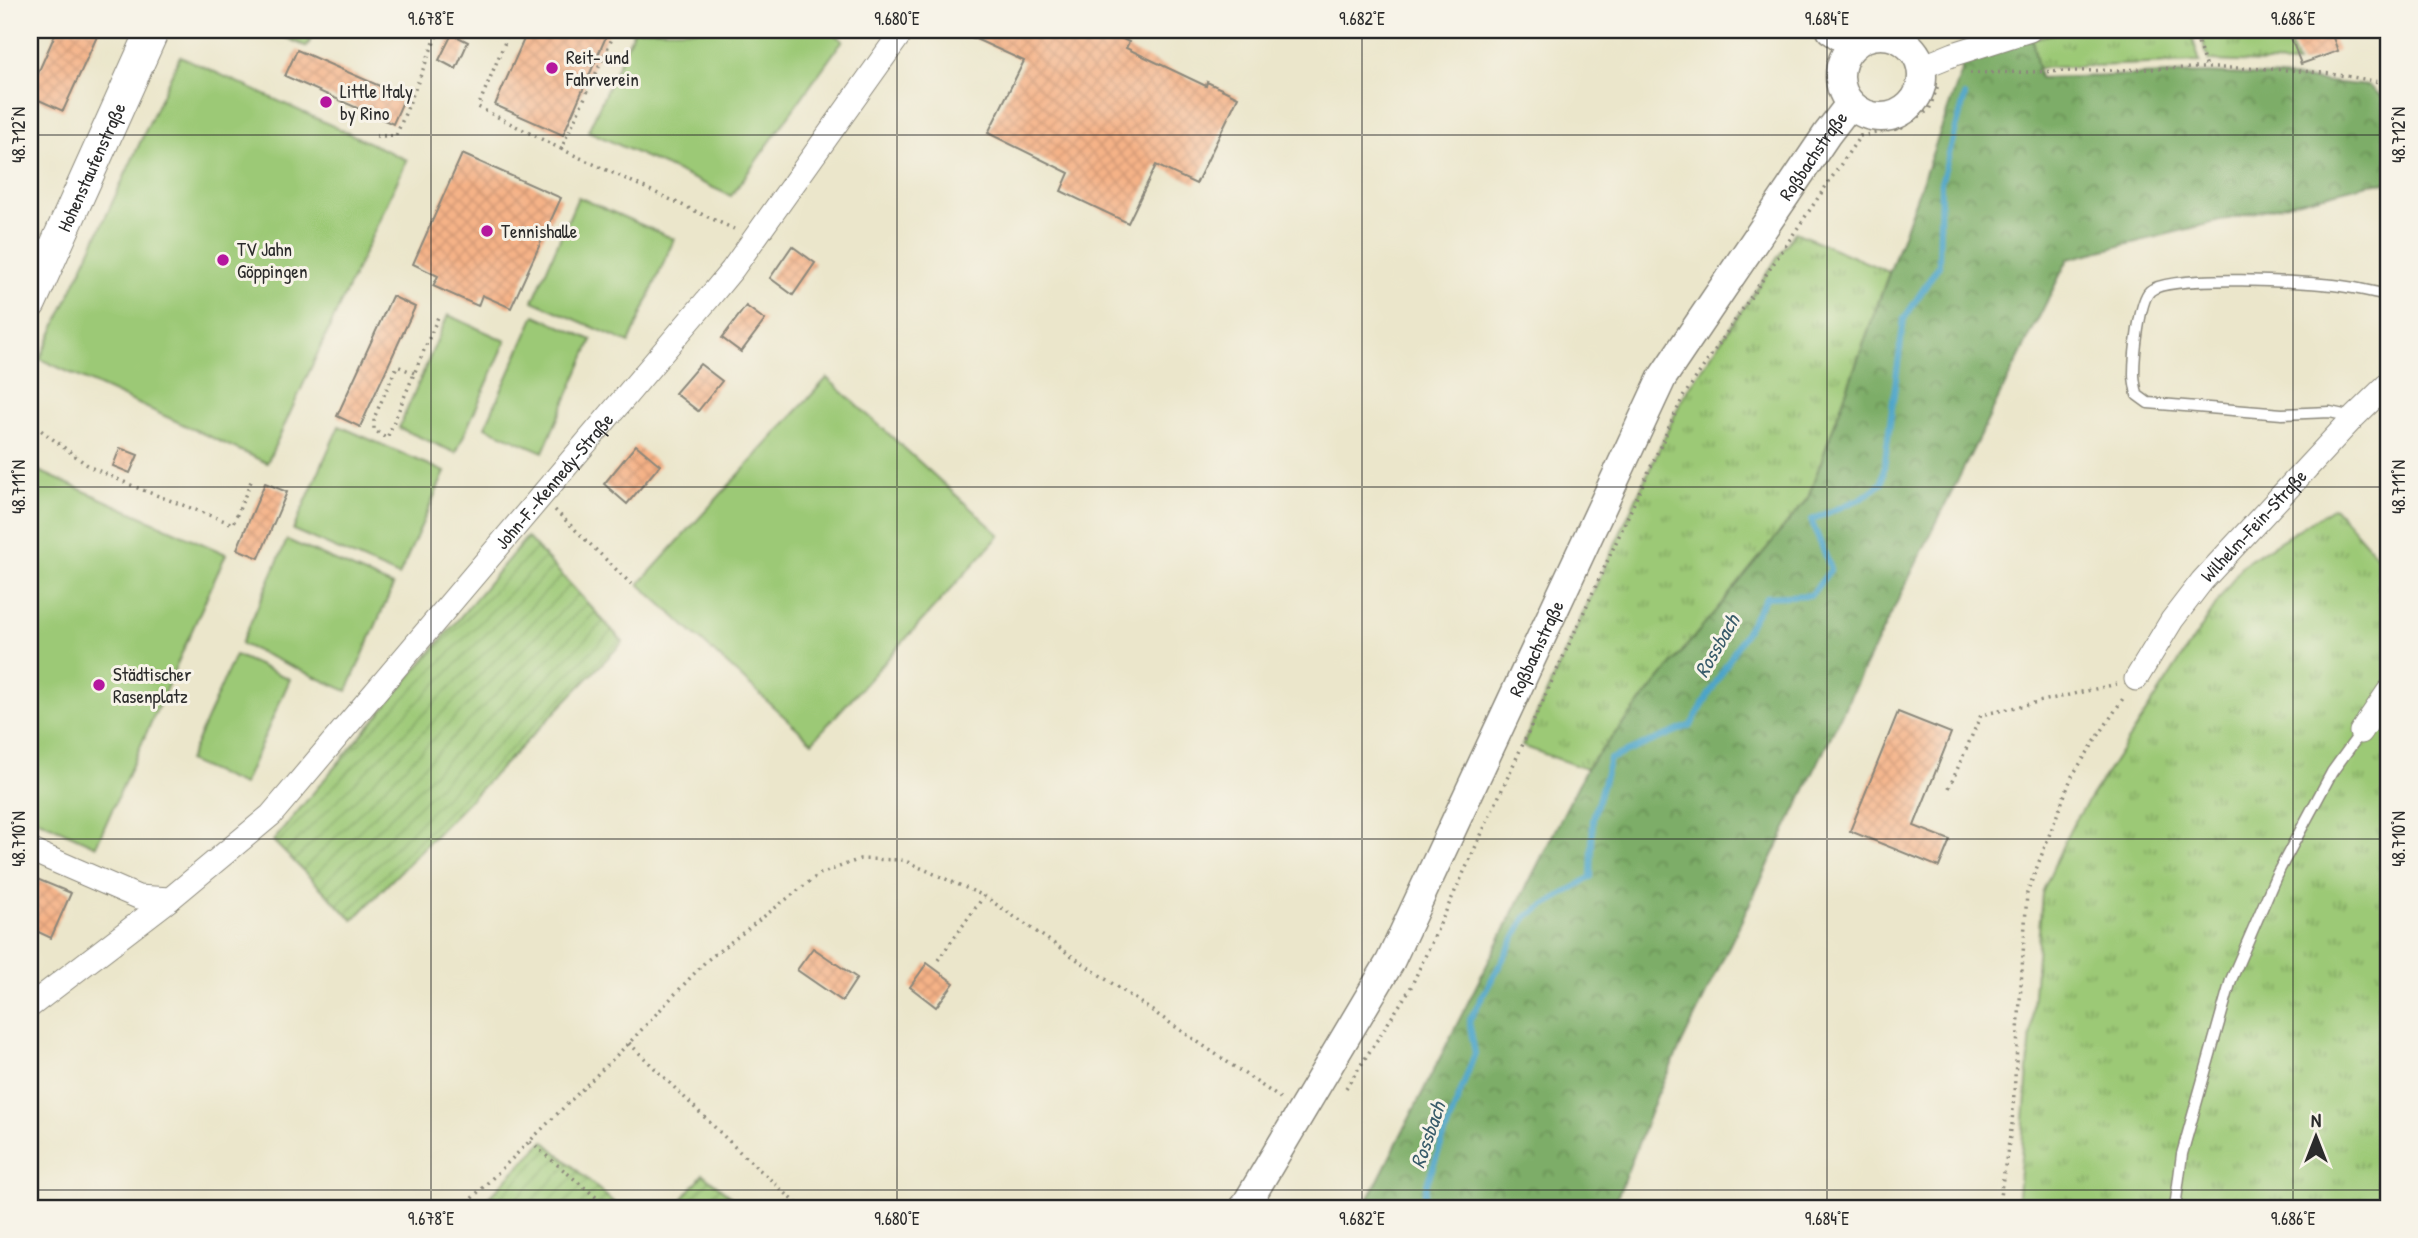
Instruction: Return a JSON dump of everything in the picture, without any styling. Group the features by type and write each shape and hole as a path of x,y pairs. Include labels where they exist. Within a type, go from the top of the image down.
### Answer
{"main road":[{"name":"Hohenstaufenstraße","path":"30,303 153,30"}],"street":[{"name":"John-F.-Kennedy-Straße","path":"30,1006 170,899 271,815 733,270 903,30"},
{"path":"1922,67 1955,64 2030,30"},
{"path":"1879,35 1894,37 1906,43 1916,54 1922,67 1923,80 1919,93 1901,113 1874,117 1861,113 1850,104 1843,93 1840,81 1840,68 1845,55 1842,38 1879,35"},
{"name":"Roßbachstraße","path":"1244,1208 1390,962 1662,378 1850,104"},
{"name":"Wilhelm-Fein-Straße","path":"2136,679 2172,620 2202,581 2388,384"},
{"path":"2361,732 2388,692"},
{"path":"30,850 138,897 170,899"}],"lane":[{"path":"2354,417 2330,412 2282,414 2148,403 2137,395 2134,376 2143,305 2148,292 2160,285 2193,282 2242,281 2340,286 2388,295"},
{"path":"2175,1208 2182,1154 2231,980 2276,876 2332,772 2361,732"}],"path":[{"path":"376,136 396,136 439,30"},
{"path":"510,30 478,107 561,149 755,238"},
{"path":"561,149 616,30"},
{"path":"2194,30 2206,68"},
{"path":"1340,1097 1410,989 1683,397 1860,136 1902,128 1928,110 1938,86 1955,64 2268,69 2388,84"},
{"path":"414,373 397,366 374,418 374,430 387,438 438,317"},
{"path":"30,422 90,467 233,524 252,479"},
{"path":"541,496 631,584"},
{"path":"1949,788 1981,715 2136,679"},
{"path":"1998,1208 2012,1124 2028,893 2072,776 2136,679"},
{"path":"462,1208 629,1043 706,961 818,876 860,859 903,860 984,895 1301,1112"},
{"path":"938,960 984,895"},
{"path":"629,1043 741,1154 802,1208"},
{"path":"530,1142 609,1208"}],"green space":[{"path":"269,30 315,30 307,47"},
{"path":"634,30 829,30 843,40 731,196 588,131"},
{"path":"2066,30 2190,30 2200,62 2038,68 2032,39"},
{"path":"2199,30 2285,30 2297,64 2209,61"},
{"path":"2032,39 2040,78 2207,73 2369,86 2388,101 2388,182 2368,184 2068,259 1859,678 1658,1093 1613,1208 1364,1208 1586,769 1808,498 1962,71 1960,61"},
{"name":"TV Jahn Göppingen","path":"180,56 407,160 267,463 40,359"},
{"path":"578,197 674,239 629,343 533,301"},
{"path":"1795,232 1889,272 1808,498 1586,769 1522,746 1683,397"},
{"path":"448,315 506,341 456,453 399,428"},
{"path":"535,315 592,340 543,452 485,427"},
{"path":"827,378 1000,535 812,742 639,584"},
{"path":"339,426 445,472 399,576 293,530"},
{"name":"Städtischer Rasenplatz","path":"30,467 226,554 96,846 30,816"},
{"path":"2334,507 2388,568 2388,1208 2017,1208 2042,893 2070,829 2242,565"},
{"path":"527,537 623,642 353,920 273,841"},
{"path":"287,540 393,586 347,691 241,644"},
{"path":"235,655 290,679 243,785 188,761"},
{"path":"544,1141 620,1208 478,1208"},
{"path":"703,1174 745,1208 675,1208"}],"building":[{"path":"57,30 100,30 63,111 30,96"},
{"name":"Reit- und Fahrverein","path":"528,30 609,30 563,135 495,105"},
{"path":"956,30 1104,30 1129,42 1126,48 1206,86 1207,82 1238,97 1196,184 1156,165 1128,223 1061,191 1069,173 988,133 1024,61"},
{"path":"2288,30 2330,30 2338,51 2301,64"},
{"path":"452,34 468,42 456,69 439,60"},
{"path":"297,50 405,97 393,124 285,76"},
{"name":"Tennishalle","path":"462,154 561,198 511,308 482,295 478,306 433,286 438,276 413,264"},
{"path":"792,246 815,263 793,295 770,278"},
{"path":"392,296 415,307 360,427 337,416"},
{"path":"746,306 765,320 741,352 722,338"},
{"path":"700,364 722,381 698,411 675,393"},
{"path":"636,445 660,465 627,504 604,484"},
{"path":"120,448 138,455 130,473 113,466"},
{"path":"265,483 287,492 259,558 237,549"},
{"path":"1898,712 1951,733 1914,826 1950,840 1939,867 1850,831"},
{"path":"30,879 37,879 71,893 51,938 30,928"},
{"path":"813,948 857,978 842,1001 797,970"},
{"path":"927,963 954,983 936,1007 910,987"}],"waterway":[{"name":"Rossbach","path":"1421,1208 1427,1183 1475,1053 1469,1021 1526,917 1591,877 1593,818 1610,759 1691,725 1766,597 1811,595 1831,569 1811,520 1862,498 1882,483 1904,319 1939,265 1941,183 1965,96"}],"place":[{"name":"Reit- und Fahrverein","path":"552,68"},
{"name":"Little Italy by Rino","path":"326,102"},
{"name":"Tennishalle","path":"487,231"},
{"name":"TV Jahn Göppingen","path":"223,260"},
{"name":"Städtischer Rasenplatz","path":"99,685"}]}
